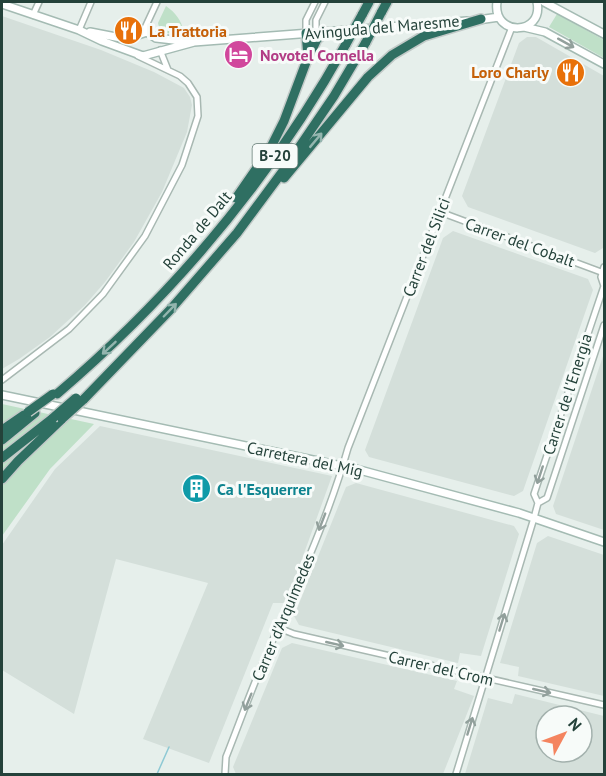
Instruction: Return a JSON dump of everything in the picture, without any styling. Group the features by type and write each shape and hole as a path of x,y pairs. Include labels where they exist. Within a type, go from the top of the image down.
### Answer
{"highway":[{"name":"Ronda de Dalt","path":"2,440 93,364 194,260 231,215 278,151 317,93 369,2"},
{"name":"Ronda de Dalt","path":"57,418 129,351 187,292 251,216 334,96 387,2"},
{"path":"251,216 369,77 387,59 401,48 424,36 481,20"},
{"path":"194,260 276,139 292,102 316,32"},
{"path":"308,57 317,39 316,32"},
{"path":"2,430 32,413"},
{"path":"2,488 20,462 49,431 57,418"},
{"name":"B-20","path":"2,458 57,418"},
{"path":"2,479 49,431"}],"main road":[{"path":"497,2 499,17 503,22 512,27 525,27 545,32 604,64"},
{"path":"525,27 536,16 537,2"},
{"path":"544,2 604,34"},
{"path":"2,4 79,30 122,39 131,39 143,32 151,34 160,45 159,51"},
{"name":"Avinguda del Maresme","path":"194,42 499,17"},
{"path":"79,30 102,41 148,56 194,42"},
{"path":"156,38 194,42"},
{"path":"131,39 129,44 134,53"},
{"name":"Carretera del Mig","path":"2,395 342,467 534,518 604,542"}],"street":[{"path":"33,15 39,2"},
{"path":"79,30 91,2"},
{"path":"143,32 157,2"},
{"path":"315,2 306,20 316,32"},
{"path":"316,32 316,20 325,2"},
{"name":"Carrer del Silici","path":"342,467 512,27"},
{"path":"159,51 168,70"},
{"path":"2,380 49,345 88,311 117,276 145,236 182,165 199,109 198,97 188,83 134,53"},
{"name":"Carrer del Cobalt","path":"440,212 603,269"},
{"path":"603,269 601,277 604,286"},
{"name":"Carrer de l'Energia","path":"456,774 534,518 538,503 534,494 604,286"},
{"name":"Carrer de l'Energia","path":"538,503 547,498 604,325"},
{"name":"Carrer d'Arquímedes","path":"225,774 224,766 240,720 317,535 342,467"},
{"name":"Carrer del Crom","path":"279,628 294,634 604,705"}],"shaded area":[{"path":"2,16 101,50 154,72 184,88 192,105 187,132 162,192 134,242 85,305 50,337 2,369"},
{"path":"527,37 536,37 604,76 604,245 595,253 468,207 462,196 519,43"},
{"path":"453,231 588,279 593,290 523,491 514,496 369,457 365,450 443,238"},
{"path":"604,353 604,530 556,514 553,506"},
{"path":"100,426 332,476 286,603 273,603 209,763 143,739 208,583 116,559 74,714 2,670 2,545 55,469"},
{"path":"356,483 514,526 519,534 481,656 460,653 458,663 299,625 294,616 346,487"},
{"path":"548,536 604,555 604,696 518,676 519,667 500,663 537,543"},
{"path":"292,643 457,681 454,689 474,696 443,774 236,774 233,767 282,648"},
{"path":"515,694 555,704 534,704 534,764 594,764 594,714 604,716 604,774 465,774 488,698 512,704"}],"green space":[{"path":"166,6 178,17 184,32 168,33 161,30 158,23"},
{"path":"557,14 604,40 604,58 549,27"},
{"path":"2,404 94,424 50,469 2,536"}],"waterway":[{"path":"157,774 169,747"}],"place":[{"name":"La Trattoria","path":"128,31"},
{"name":"Novotel Cornella","path":"239,55"},
{"name":"Loro Charly","path":"570,72"},
{"name":"Ca l'Esquerrer","path":"196,489"}]}
